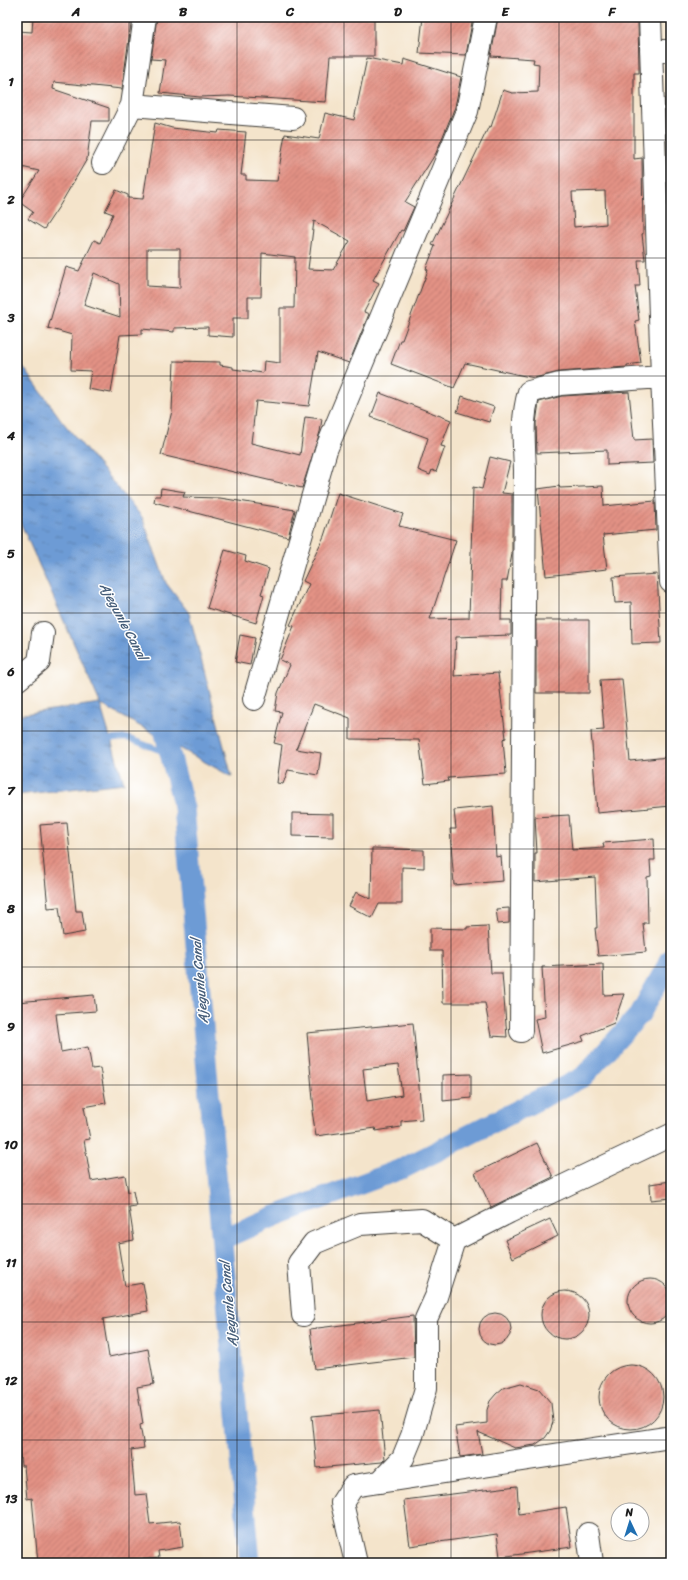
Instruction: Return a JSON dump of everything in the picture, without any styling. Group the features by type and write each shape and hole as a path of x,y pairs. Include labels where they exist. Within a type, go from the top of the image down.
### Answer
{"street":[{"path":"102,163 132,105 145,17"},
{"path":"254,699 326,450 468,111 486,17"},
{"path":"645,17 661,51 663,188 662,377 671,582"},
{"path":"132,105 293,118"},
{"path":"521,1031 525,470 524,412 529,392 560,384 662,377"},
{"path":"17,680 39,662 43,633"},
{"path":"380,1482 403,1458 412,1436 426,1388 426,1319 436,1297 454,1240 509,1212 671,1136"},
{"path":"303,1315 299,1263 314,1243 360,1224 422,1220 454,1240"},
{"path":"356,1563 342,1503 353,1486 671,1437"},
{"path":"588,1534 592,1563"}],"water":[{"path":"17,358 62,421 142,517 166,583 189,613 232,777 100,704 124,783 17,795 17,715 100,703 17,515"}],"building":[{"path":"33,17 132,17 122,89 54,82 53,89 109,108 109,121 92,121 87,159 44,229 28,219 33,212 19,202 39,171 17,166 17,31 32,32"},
{"path":"157,17 374,17 374,56 330,56 326,102 229,96 200,97 160,93 165,60 151,59"},
{"path":"423,17 473,17 466,55 419,53"},
{"path":"498,17 608,17 608,19 638,21 639,73 634,73 634,159 642,158 642,234 645,260 638,260 640,286 635,286 639,320 635,321 641,363 627,365 627,367 559,372 534,378 465,363 454,388 391,364 400,340 402,340 428,270 426,269 435,246 432,245 489,126 491,127 503,90 512,93 538,92 539,64 533,63 534,59 491,56","holes":["605,191 606,224 574,227 572,192"]},
{"path":"367,58 403,65 404,59 461,77 455,107 436,153 405,202 414,207 403,231 401,230 373,280 379,283 364,312 369,314 349,363 318,352 309,406 256,401 251,443 300,455 305,417 322,419 320,432 302,488 161,455 172,411 174,361 220,362 220,365 233,367 233,369 263,373 264,361 280,363 280,308 294,308 295,257 262,253 261,297 248,297 248,318 233,318 233,337 208,335 208,327 174,328 174,332 142,329 142,334 120,335 111,393 88,389 91,371 71,370 72,335 48,328 66,267 79,271 94,240 100,243 113,214 105,211 116,190 128,195 128,198 143,199 155,123 172,128 218,133 219,130 246,132 241,175 246,175 246,180 277,181 285,134 319,139 325,113 354,120","holes":["314,221 350,241 333,270 308,269","147,249 180,249 180,288 147,286","94,273 119,284 120,317 84,305"]},
{"path":"667,158 671,158 671,178 668,178"},
{"path":"629,392 634,440 652,439 653,463 607,465 607,450 537,453 536,423 539,402 562,396"},
{"path":"380,393 451,420 441,446 445,447 436,472 432,470 430,475 418,470 428,438 371,417"},
{"path":"462,396 494,407 489,422 457,412"},
{"path":"490,457 510,462 502,493 512,494 512,554 507,581 502,581 501,620 511,620 511,635 456,637 454,676 498,673 506,738 503,739 506,774 448,778 449,781 425,784 419,740 350,739 350,718 314,704 296,749 321,753 318,775 288,770 283,784 277,783 282,745 274,743 282,712 275,711 278,693 290,665 280,660 294,626 290,625 309,584 303,581 324,536 338,493 403,514 399,526 456,540 430,619 469,618 473,487 482,489"},
{"path":"559,486 560,488 603,486 604,506 655,501 656,530 603,535 607,569 546,576 538,489"},
{"path":"161,488 185,492 183,497 220,498 295,510 288,537 154,502 155,496 160,496"},
{"path":"225,550 246,556 245,561 269,569 261,594 264,595 256,623 207,608"},
{"path":"657,574 661,643 632,644 631,602 615,603 613,577"},
{"path":"536,620 589,620 589,693 536,693"},
{"path":"240,635 255,638 250,665 235,662"},
{"path":"622,679 630,761 668,757 671,806 597,813 591,731 604,730 600,680"},
{"path":"493,806 496,857 501,856 503,881 454,885 450,829 456,829 454,810"},
{"path":"292,813 333,814 333,837 292,836"},
{"path":"569,815 572,850 604,848 603,843 654,839 655,860 650,860 651,876 647,877 648,923 643,923 646,952 598,956 595,928 597,928 595,877 535,882 535,853 537,853 535,817"},
{"path":"67,823 76,911 82,911 85,932 63,936 59,907 48,908 40,825"},
{"path":"372,848 424,850 424,868 402,867 402,904 379,904 372,918 349,906 356,892 371,899"},
{"path":"509,908 509,923 498,924 496,909"},
{"path":"488,926 491,973 502,973 507,1037 491,1036 485,1003 443,1003 442,951 430,951 430,928 467,929 467,927"},
{"path":"603,964 604,995 624,994 614,1023 582,1036 584,1041 542,1053 535,1019 545,1017 542,967"},
{"path":"94,995 96,1011 56,1014 61,1052 88,1047 92,1069 100,1068 106,1103 84,1107 90,1139 84,1140 91,1181 125,1175 128,1192 133,1191 136,1206 129,1207 134,1240 118,1243 125,1286 143,1283 148,1311 103,1319 109,1357 148,1349 154,1384 137,1387 143,1424 140,1425 144,1448 131,1450 135,1495 146,1494 150,1524 180,1521 183,1547 158,1551 159,1558 106,1563 38,1563 32,1498 27,1499 24,1466 21,1466 17,1428 17,1002"},
{"path":"413,1023 422,1119 401,1121 401,1127 376,1131 375,1128 316,1136 312,1111 314,1111 307,1033","holes":["398,1065 402,1095 367,1101 363,1069"]},
{"path":"471,1074 471,1098 443,1101 443,1075"},
{"path":"537,1143 553,1177 491,1207 475,1173"},
{"path":"671,1181 671,1198 651,1200 650,1184"},
{"path":"550,1219 558,1236 513,1258 505,1240"},
{"path":"650,1279 662,1283 668,1289 672,1301 668,1313 662,1319 650,1323 638,1319 632,1313 628,1301 632,1289 638,1283"},
{"path":"560,1291 570,1291 579,1295 585,1301 588,1306 588,1324 579,1335 570,1339 560,1339 551,1335 545,1329 541,1320 541,1310 545,1301 551,1295"},
{"path":"492,1313 498,1313 507,1317 511,1329 507,1341 498,1345 492,1345 483,1341 479,1332 479,1326 483,1317"},
{"path":"413,1316 414,1357 315,1369 310,1329"},
{"path":"625,1365 637,1365 654,1374 661,1385 663,1397 661,1409 654,1420 637,1429 625,1429 613,1424 604,1415 599,1403 599,1391 604,1379 613,1370"},
{"path":"521,1383 539,1389 551,1403 553,1422 550,1431 545,1438 535,1445 515,1448 478,1432 482,1454 460,1457 455,1427 487,1423 487,1410 490,1401 503,1388"},
{"path":"380,1410 385,1459 382,1462 317,1468 312,1416"},
{"path":"517,1486 519,1514 566,1507 572,1547 500,1557 497,1534 410,1546 404,1500"}],"waterway":[{"name":"Ajegunle Canal","path":"160,714 184,808 250,1563"},
{"path":"104,740 127,738 170,754"},
{"path":"222,1239 275,1216 404,1168 583,1077 640,1014 671,959"}]}
